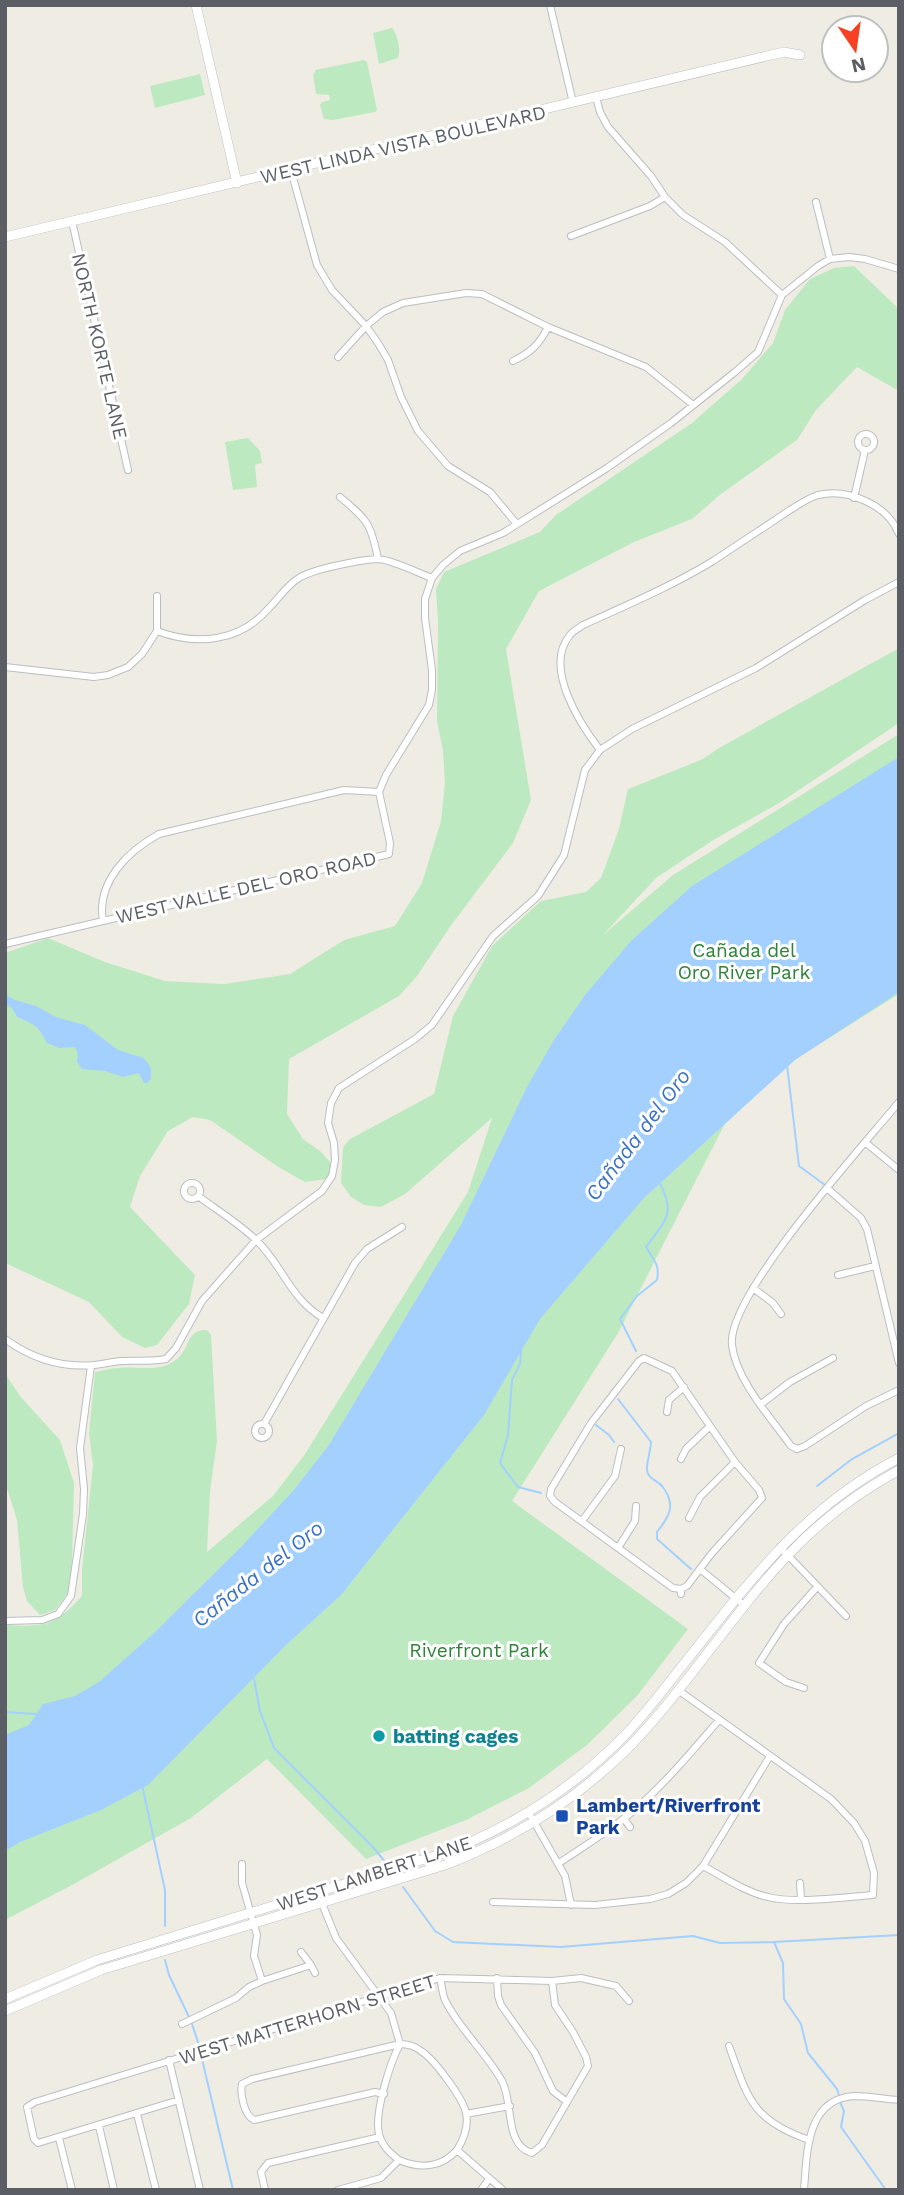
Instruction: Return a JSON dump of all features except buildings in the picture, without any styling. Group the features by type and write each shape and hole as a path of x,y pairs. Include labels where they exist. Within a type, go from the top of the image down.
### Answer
{"main road":[{"path":"196,5 237,183"},
{"name":"WEST LINDA VISTA BOULEVARD","path":"5,237 784,52 800,55"},
{"name":"WEST LAMBERT LANE","path":"5,1999 97,1960 441,1854 488,1835 528,1813 574,1782 624,1736 780,1547 831,1501 861,1479 899,1458"},
{"name":"WEST LAMBERT LANE","path":"5,2008 88,1975 457,1860 534,1823 570,1799 614,1762 642,1733 788,1555 844,1506 899,1470"},
{"path":"5,2008 42,1988 49,1979"}],"street":[{"path":"550,5 573,103"},
{"path":"596,97 608,127 651,176 665,197 683,215 725,242 782,295"},
{"path":"291,170 317,265 332,290 366,326 388,360 401,397 418,430 448,466 490,492 516,523"},
{"path":"571,236 640,210 665,197"},
{"path":"816,202 830,259"},
{"name":"NORTH KORTE LANE","path":"72,221 128,470"},
{"path":"103,921 101,909 116,869 135,849 159,834 345,790 379,792 386,775 429,705 432,670 425,599 432,578 443,565 460,551 503,533 558,500 671,423 758,352 782,295 803,276 830,259 865,259 899,269"},
{"path":"338,356 383,312 403,303 466,293 482,294 548,327 646,368 692,404"},
{"path":"513,361 531,352 542,340 548,327"},
{"path":"854,498 865,450"},
{"path":"600,750 577,717 563,678 561,657 569,635 583,625 701,568 799,504 818,495 841,495 878,508 895,524 899,534"},
{"path":"341,497 362,514 372,528 378,559"},
{"path":"157,631 189,640 209,640 232,635 253,625 282,592 299,578 320,570 378,559 432,578"},
{"path":"5,1339 38,1359 63,1364 91,1366 121,1361 166,1359 176,1348 202,1301 256,1240 322,1191 332,1176 334,1143 328,1123 331,1102 340,1088 432,1025 493,936 538,896 564,855 585,770 600,750 632,729 756,668 899,582"},
{"path":"5,667 52,671 78,677 108,676 128,667 142,654 157,631 157,596"},
{"name":"WEST VALLE DEL ORO ROAD","path":"5,944 389,854 390,843 379,792"},
{"path":"899,1102 770,1261 739,1311 731,1343 742,1376 791,1446 797,1449 866,1406 899,1390"},
{"path":"866,1143 899,1170"},
{"path":"828,1189 861,1218 867,1229 899,1363"},
{"path":"198,1196 256,1240 275,1263 292,1292 311,1311 323,1318"},
{"path":"264,1424 360,1256 402,1227"},
{"path":"838,1275 875,1266"},
{"path":"753,1289 773,1303 781,1314"},
{"path":"646,1357 672,1371 684,1387 735,1462 764,1498 681,1592 549,1497 551,1489 591,1423 636,1364 646,1357"},
{"path":"761,1404 790,1382 833,1358"},
{"path":"5,1621 42,1620 58,1614 71,1596 83,1514 84,1489 79,1448 91,1366"},
{"path":"667,1412 669,1400 684,1387"},
{"path":"681,1459 686,1449 710,1426"},
{"path":"582,1521 615,1476 621,1449"},
{"path":"797,1449 797,1458"},
{"path":"689,1518 700,1497 735,1462"},
{"path":"618,1548 635,1521 636,1506"},
{"path":"780,1547 846,1616"},
{"path":"700,1569 745,1606"},
{"path":"804,1688 786,1682 759,1663 784,1624 817,1587"},
{"path":"678,1690 831,1799 854,1823 865,1841 874,1873 873,1895 770,1898 703,1866"},
{"path":"559,1863 624,1819 677,1769 719,1720"},
{"path":"493,1902 595,1905 650,1899 668,1894 703,1866 770,1756"},
{"path":"528,1813 559,1863 567,1881 571,1905"},
{"path":"624,1819 630,1827"},
{"path":"242,1864 242,1883 258,1938 254,1956 262,1981"},
{"path":"800,1883 801,1899"},
{"path":"318,1892 336,1938 391,2013 400,2044 394,2055 384,2094 378,2122 380,2137 388,2150 399,2160 410,2165 430,2165 447,2160 457,2150 464,2136 466,2114 460,2099 428,2056 414,2047 400,2044 246,2080 241,2089 247,2115 251,2120 258,2120 375,2092 384,2094"},
{"path":"301,1952 315,1973"},
{"path":"182,2024 236,1998 262,1981 311,1965"},
{"path":"440,1978 446,2001 499,2076 510,2106 513,2136 524,2150 532,2153 542,2144 587,2069 588,2061 555,2005 552,1981"},
{"name":"WEST MATTERHORN STREET","path":"59,2138 43,2143 35,2141 27,2107 35,2102 169,2060 440,1978 552,1981 581,1978 616,1986 629,2001"},
{"path":"497,1979 501,2005 535,2053 553,2091 567,2102"},
{"path":"729,2046 745,2090 763,2117 783,2131 808,2140"},
{"path":"169,2060 200,2190"},
{"path":"804,2190 808,2140 815,2120 823,2110 839,2099 853,2096 899,2100"},
{"path":"72,2190 59,2138 178,2100"},
{"path":"466,2114 510,2106"},
{"path":"138,2114 156,2190"},
{"path":"99,2126 114,2190"},
{"path":"265,2190 261,2172 268,2163 380,2137"},
{"path":"457,2150 503,2190"},
{"path":"338,2190 381,2178 399,2160"},
{"path":"481,2190 489,2179"}],"green space":[{"path":"392,28 398,43 398,58 379,64 373,33"},
{"path":"364,60 367,62 377,110 333,120 324,119 320,105 330,100 329,95 316,94 313,75 316,70"},
{"path":"200,74 205,95 155,108 150,86"},
{"path":"854,266 899,309 899,391 857,367 816,410 797,440 721,494 692,519 634,542 539,591 506,649 531,800 513,843 417,976 399,996 289,1059 287,1114 303,1139 330,1162 330,1175 327,1179 305,1182 210,1120 193,1117 168,1131 140,1176 130,1207 195,1275 189,1304 157,1345 145,1348 122,1337 89,1302 5,1263 5,953 48,938 105,962 165,981 224,984 290,974 344,940 395,926 422,883 441,821 445,783 443,751 437,721 436,589 444,572 540,532 556,515 692,423 742,379 773,343 785,310 810,279 834,268"},
{"path":"248,438 260,451 262,463 255,465 257,487 233,490 225,442"},
{"name":"Riverfront Park","path":"899,648 899,723 781,802 715,839 656,878 603,935 673,875 899,734 899,994 764,1079 735,1104 618,1333 512,1501 688,1629 637,1696 587,1745 529,1788 466,1820 366,1859 267,1759 191,1818 5,1920 5,1625 40,1625 56,1619 82,1596 82,1570 93,1465 89,1434 95,1372 115,1368 164,1366 181,1355 195,1333 207,1330 211,1335 217,1441 210,1491 207,1552 273,1496 305,1454 468,1192 492,1118 405,1194 381,1207 364,1205 351,1197 341,1183 343,1147 350,1139 434,1094 453,1016 492,946 541,901 586,892 601,878 619,829 628,789 703,759"},
{"path":"5,1373 20,1396 60,1440 74,1483 72,1562 68,1593 55,1610 40,1615 27,1601 23,1587 17,1520 5,1482"}],"water":[{"name":"Cañada del Oro River Park","path":"899,757 899,992 795,1060 644,1198 540,1319 484,1415 341,1595 287,1644 148,1785 101,1810 20,1842 5,1851 5,1735 29,1725 43,1704 75,1696 99,1682 154,1633 293,1491 329,1445 461,1225 527,1087 554,1040 585,995 631,941 692,886"},
{"path":"5,994 56,1017 85,1025 118,1050 144,1058 151,1068 151,1079 144,1083 139,1073 123,1077 105,1071 82,1069 77,1062 75,1047 59,1048 47,1043 35,1026 17,1017 12,1008 5,1004"}],"waterway":[{"path":"787,1065 799,1166 825,1185"},
{"path":"636,1351 620,1319 637,1296 657,1280 657,1266 646,1247 663,1223 668,1210 659,1182"},
{"path":"521,1351 520,1364 512,1380 508,1435 500,1463 518,1487 541,1493"},
{"path":"618,1399 651,1442 647,1470 662,1486 669,1499 670,1510 657,1532 657,1539 691,1569"},
{"path":"596,1425 614,1442"},
{"path":"817,1486 852,1459 899,1433"},
{"path":"254,1679 260,1711 274,1748 386,1863"},
{"path":"5,1712 36,1714"},
{"path":"142,1785 165,1890 165,1926"},
{"path":"403,1887 435,1931 453,1942 561,1947 693,1936 720,1943 899,1935"},
{"path":"774,1942 783,1963 784,1999 801,2024 808,2053 837,2089 839,2096"},
{"path":"165,1960 169,1975 189,2017"},
{"path":"192,2024 199,2045"},
{"path":"201,2055 233,2190"},
{"path":"840,2102 844,2111 841,2127 886,2190"}],"place":[{"name":"batting cages","path":"379,1736"},
{"name":"Lambert/Riverfront Park","path":"562,1816"}],"water label":[{"name":"Cañada del Oro","path":"638,1135"},
{"name":"Cañada del Oro","path":"258,1574"}]}
